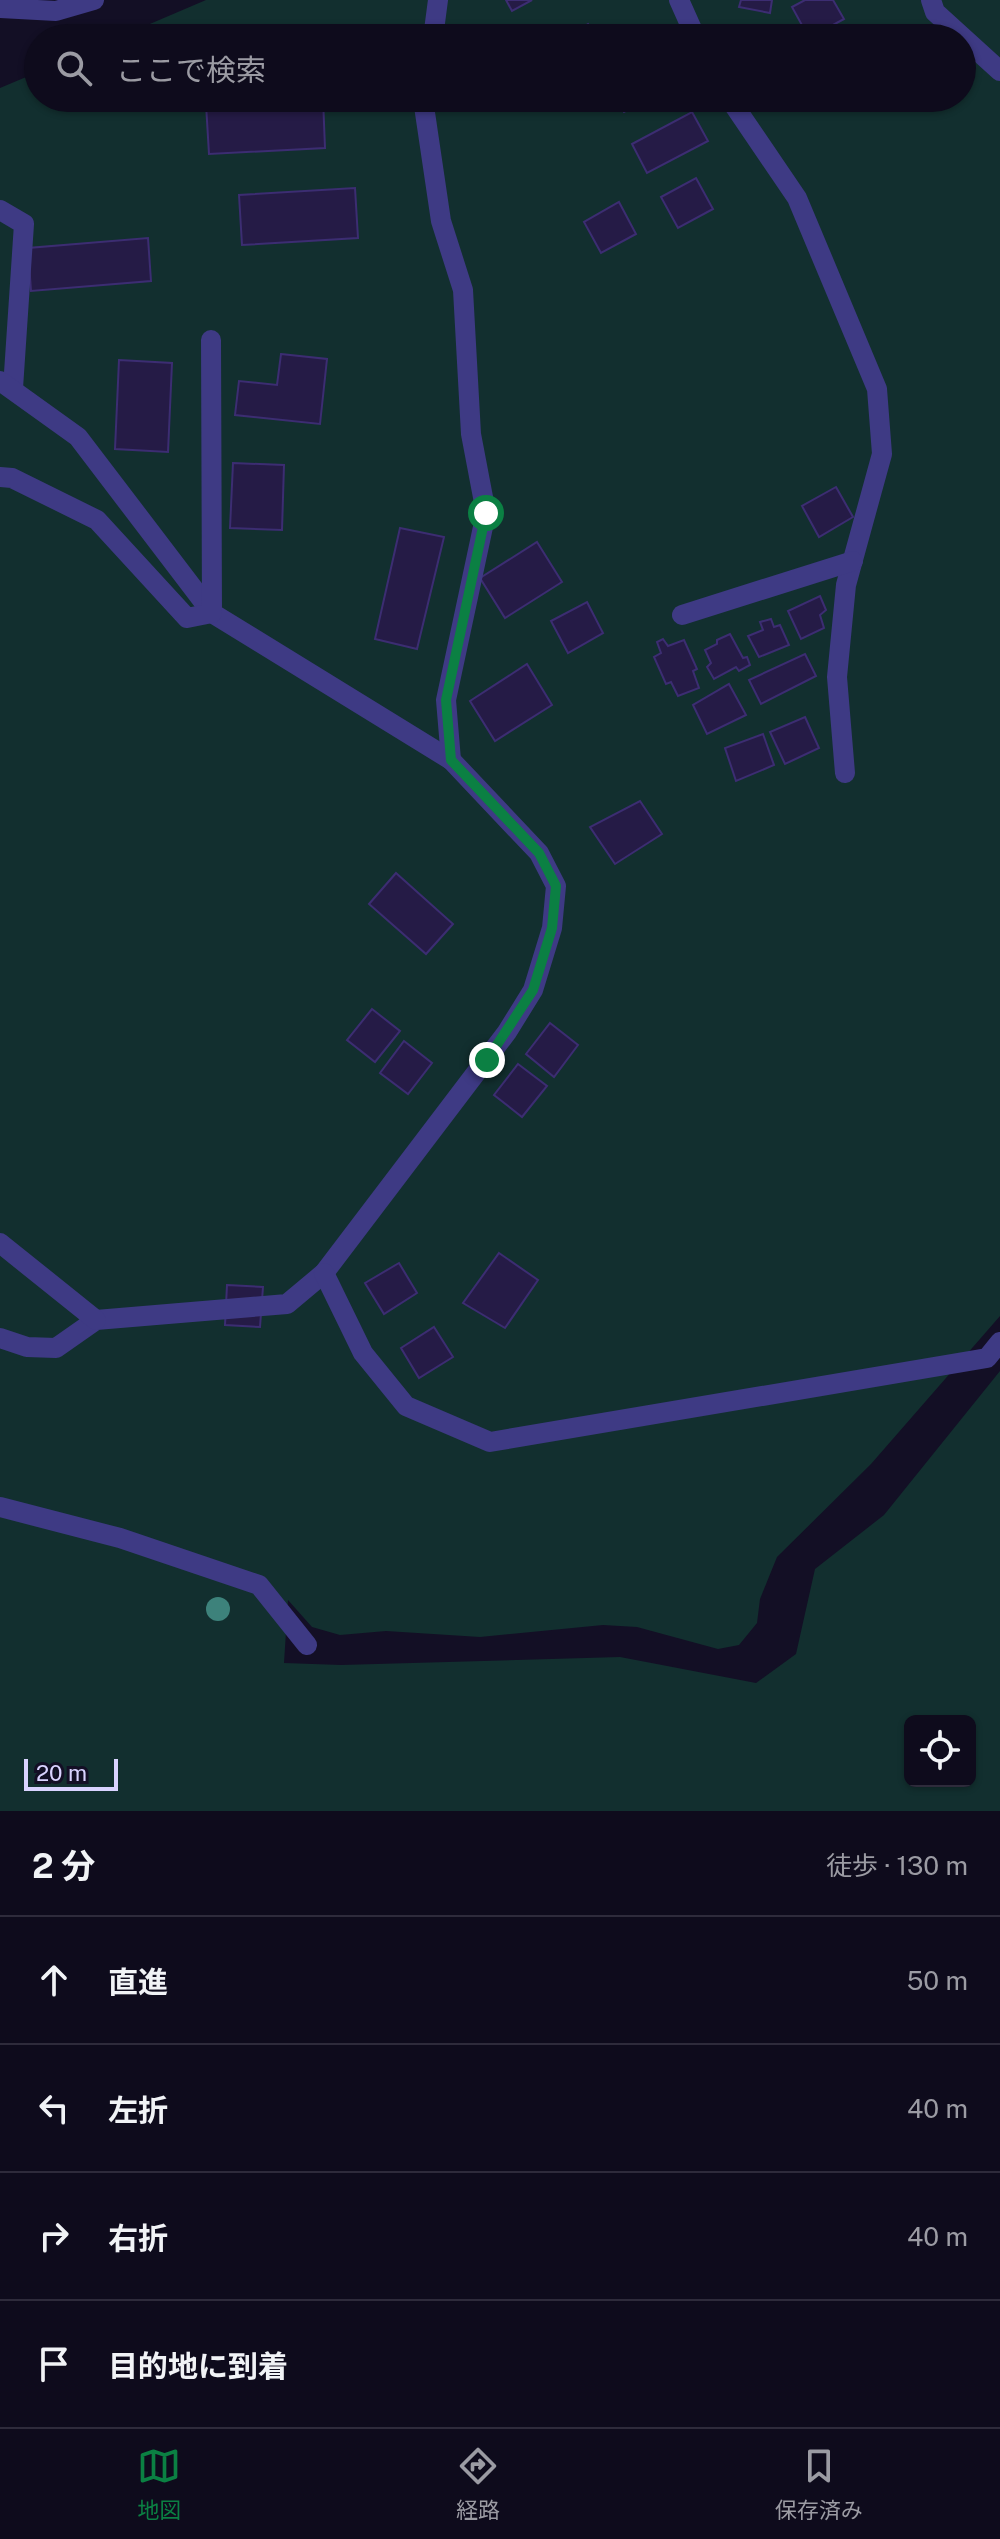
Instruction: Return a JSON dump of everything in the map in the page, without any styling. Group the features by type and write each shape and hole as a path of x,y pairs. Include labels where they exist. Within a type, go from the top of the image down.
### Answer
{"street":[{"path":"0,8 56,11 94,0"},
{"path":"435,24 438,0"},
{"path":"679,0 690,24"},
{"path":"931,0 935,12 948,24"},
{"path":"976,49 1000,71"},
{"path":"425,112 441,221 463,290 471,434 486,513 446,700 451,760"},
{"path":"739,112 797,198 877,389 882,454 846,585 837,677 845,773"},
{"path":"0,210 24,224 6,385 78,437 212,613 451,760 539,853 556,886 552,928 533,990 507,1032 324,1273 287,1304 96,1320 56,1348 27,1347 0,1338"},
{"path":"211,340 212,613"},
{"path":"0,477 12,478 97,520 187,618 212,613"},
{"path":"682,615 853,561"},
{"path":"0,1243 96,1320"},
{"path":"324,1273 363,1353 406,1406 490,1442 987,1358 1000,1342"},
{"path":"0,1507 120,1538 259,1585 307,1645"}],"green space":[{"path":"206,0 1000,0 1000,1316 871,1464 777,1557 760,1599 757,1623 739,1645 718,1649 637,1627 603,1625 480,1637 386,1631 340,1635 312,1627 288,1600 284,1663 341,1665 620,1657 756,1683 796,1654 815,1569 884,1515 1000,1371 1000,1811 0,1811 0,88 24,78 24,112 976,112 976,24 150,24"}],"building":[{"path":"506,0 532,0 512,11"},
{"path":"741,0 772,0 770,13 739,7"},
{"path":"805,0 833,0 844,19 835,24 801,24 792,7"},
{"path":"206,112 324,112 325,148 209,154"},
{"path":"692,112 708,141 647,173 632,144"},
{"path":"696,178 713,209 678,228 661,197"},
{"path":"355,188 358,238 242,245 239,195"},
{"path":"619,202 636,234 601,253 584,222"},
{"path":"148,238 151,281 31,291 28,248"},
{"path":"281,354 327,359 320,424 235,415 239,381 277,385"},
{"path":"119,360 172,363 168,452 115,449"},
{"path":"233,463 284,465 282,530 230,528"},
{"path":"836,487 853,517 819,537 802,506"},
{"path":"400,528 444,537 417,649 375,639"},
{"path":"537,542 562,582 505,618 480,578"},
{"path":"820,596 826,610 820,615 824,628 801,639 788,611"},
{"path":"587,602 603,633 568,653 551,621"},
{"path":"771,619 774,627 780,625 789,645 759,657 748,636 763,630 760,622"},
{"path":"730,634 750,665 739,671 736,667 714,679 707,667 711,663 705,650"},
{"path":"663,639 668,646 684,640 697,669 693,671 699,688 678,696 671,682 666,684 654,657 661,653 657,642"},
{"path":"805,654 816,676 761,704 749,680"},
{"path":"527,664 552,705 495,741 470,701"},
{"path":"729,684 746,715 707,734 693,705"},
{"path":"805,717 819,748 785,764 770,732"},
{"path":"763,734 774,765 736,781 725,748"},
{"path":"640,801 662,834 615,864 590,827"},
{"path":"396,873 453,924 426,954 369,904"},
{"path":"372,1009 400,1031 375,1062 347,1040"},
{"path":"550,1023 578,1045 554,1077 526,1054"},
{"path":"404,1041 432,1063 408,1094 380,1073"},
{"path":"518,1064 547,1086 522,1117 494,1095"},
{"path":"499,1253 538,1280 505,1328 463,1303"},
{"path":"399,1263 417,1293 384,1314 365,1283"},
{"path":"227,1285 263,1287 260,1327 225,1325"},
{"path":"434,1327 453,1357 419,1378 401,1348"}],"route":[{"path":"486,513 446,700 451,760 539,853 556,886 552,928 533,990 487,1060"}]}
